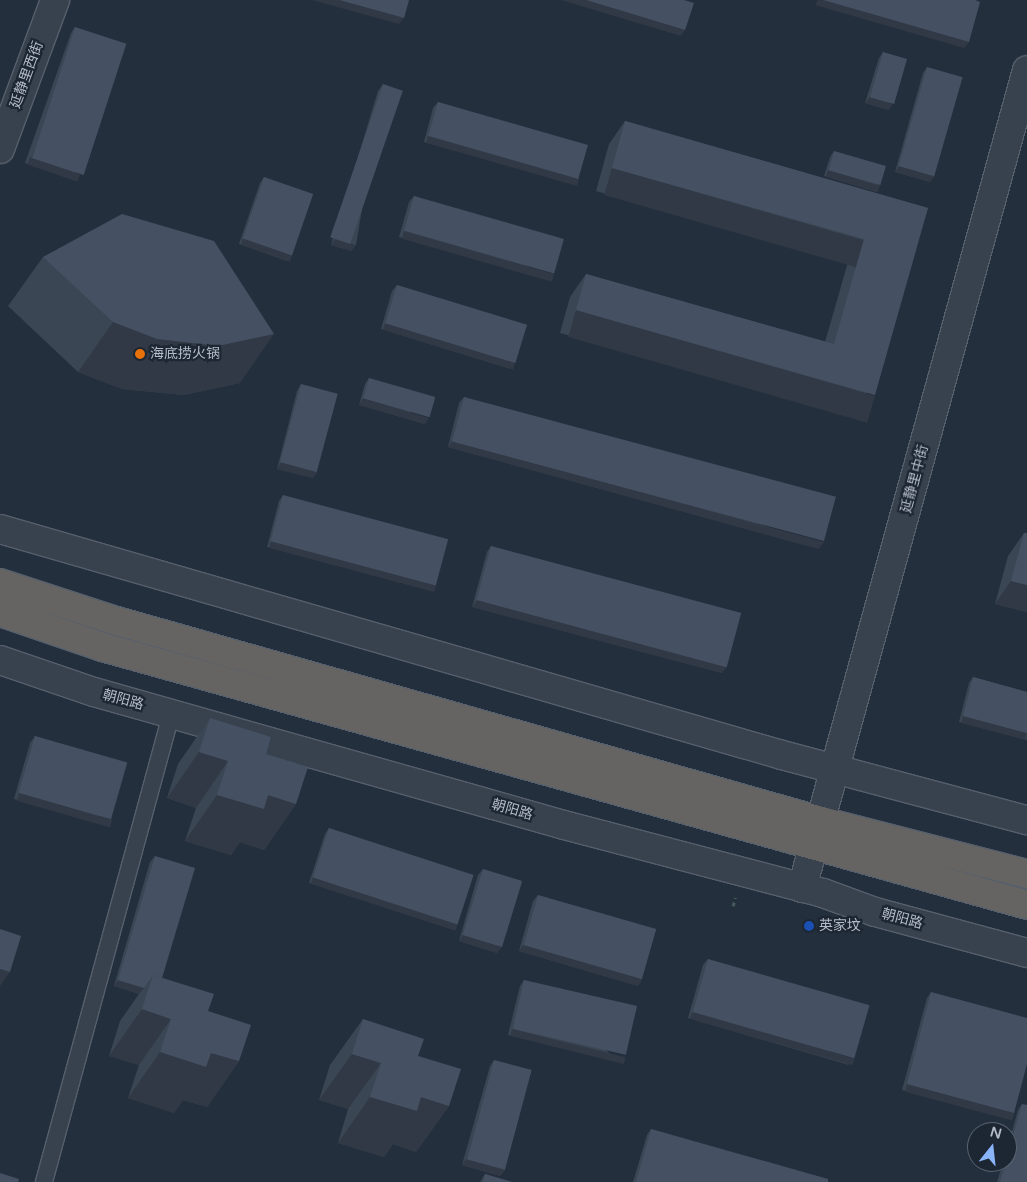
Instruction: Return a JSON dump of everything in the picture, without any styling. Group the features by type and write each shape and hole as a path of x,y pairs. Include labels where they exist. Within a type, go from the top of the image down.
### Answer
{"highway":[{"path":"0,583 110,619 821,821 1027,874"},
{"path":"0,612 112,649 1027,906"}],"street":[{"name":"延静里西街","path":"0,150 55,0"},
{"name":"延静里中街","path":"802,888 1027,70"},
{"path":"0,529 836,770 1027,820"},
{"name":"朝阳路","path":"0,660 94,692 564,825 802,888 875,912 1027,953"}],"lane":[{"path":"44,1182 171,713"}],"building":[{"path":"339,0 409,0 404,18"},
{"path":"586,0 684,0 694,3 685,30"},
{"path":"823,0 975,0 980,2 969,42"},
{"path":"75,27 126,44 84,175 32,158"},
{"path":"883,52 907,59 894,104 870,97"},
{"path":"927,67 963,77 934,176 899,166"},
{"path":"383,84 403,91 350,244 330,237"},
{"path":"438,102 588,145 578,179 428,136"},
{"path":"625,121 928,208 875,395 576,310 586,274 834,344 864,239 612,168"},
{"path":"834,151 886,166 880,185 828,170"},
{"path":"264,177 313,194 292,255 243,238"},
{"path":"414,196 564,239 554,274 404,231"},
{"path":"122,214 214,241 274,334 218,346 157,339 113,322 43,257"},
{"path":"397,285 527,325 515,363 385,323"},
{"path":"369,378 435,397 430,417 363,398"},
{"path":"301,384 338,394 317,472 280,462"},
{"path":"464,397 836,497 824,541 452,441"},
{"path":"283,495 448,539 436,586 271,541"},
{"path":"1024,533 1027,533 1027,585 1011,581"},
{"path":"491,546 741,613 727,667 477,600"},
{"path":"973,677 1027,692 1027,733 963,716"},
{"path":"210,718 271,737 266,754 308,767 296,804 268,795 264,809 217,795 228,761 199,752"},
{"path":"35,736 127,762 111,819 19,793"},
{"path":"329,828 474,875 457,924 313,877"},
{"path":"155,856 195,868 162,978 153,975 144,988 118,980"},
{"path":"483,869 522,881 502,947 463,935"},
{"path":"538,895 656,929 642,979 524,945"},
{"path":"0,929 21,936 10,972 0,969"},
{"path":"708,959 869,1005 854,1058 693,1012"},
{"path":"153,975 214,994 208,1011 251,1025 239,1061 211,1053 206,1067 160,1052 171,1019 142,1009"},
{"path":"524,980 637,1006 626,1055 513,1029"},
{"path":"931,992 1027,1018 1027,1064 1014,1113 907,1084"},
{"path":"363,1019 424,1039 418,1056 461,1069 449,1106 421,1097 417,1111 370,1097 381,1063 352,1054"},
{"path":"494,1060 532,1070 505,1170 467,1159"},
{"path":"1022,1104 1027,1105 1027,1182 1000,1182 1003,1172 1017,1172 1017,1122"},
{"path":"651,1129 828,1179 828,1182 636,1182"},
{"path":"0,1173 19,1179 18,1182 0,1182"},
{"path":"485,1174 512,1182 483,1182"}],"place":[{"name":"海底捞火锅","path":"140,354"},
{"name":"英家坟","path":"809,926"}]}
